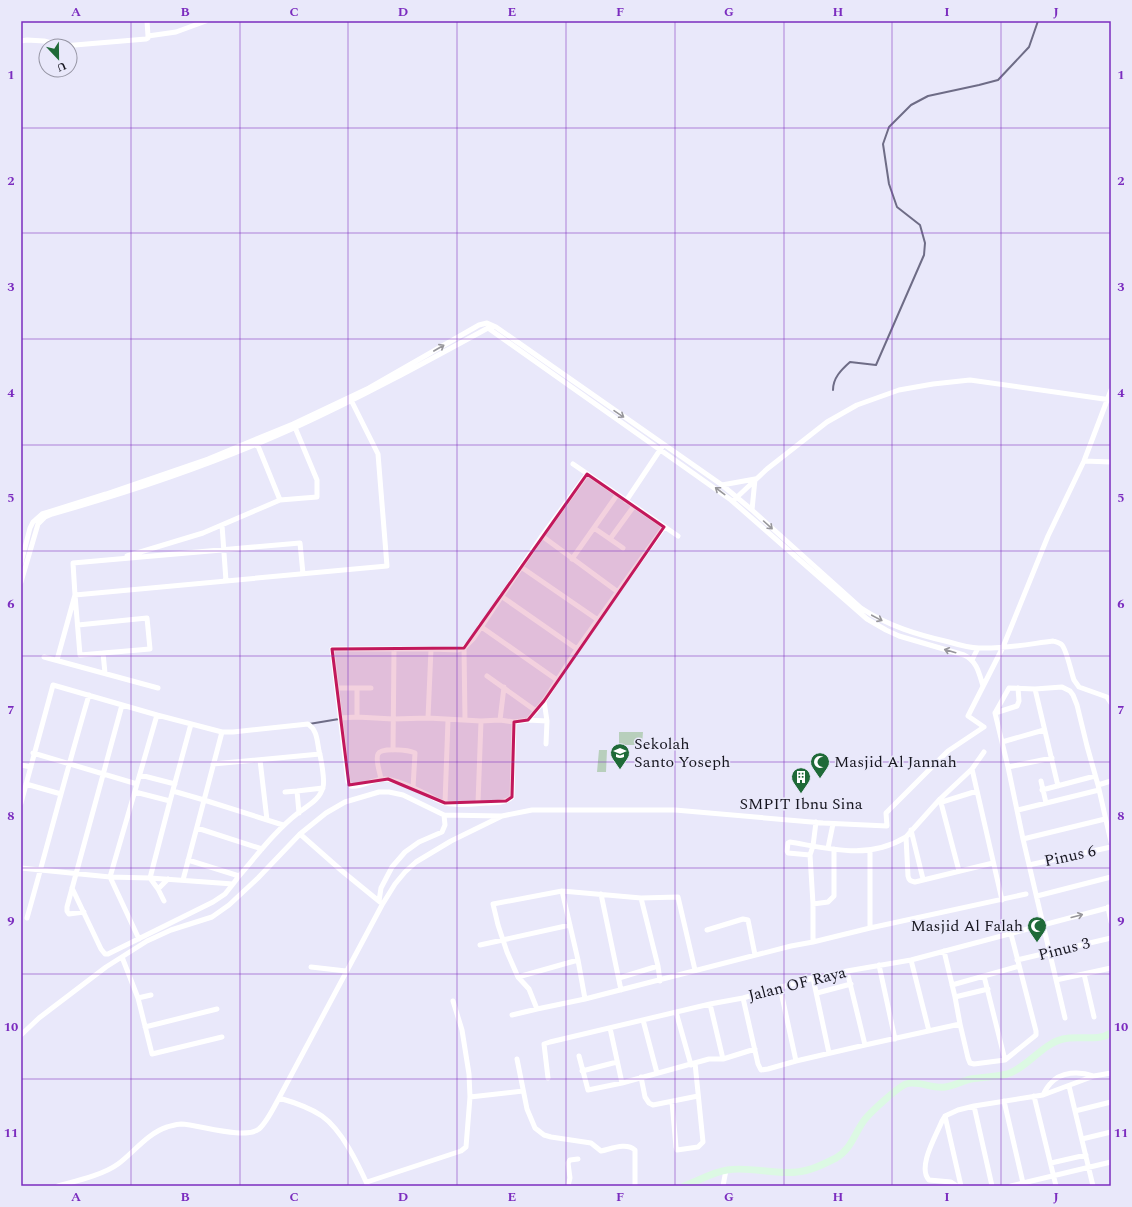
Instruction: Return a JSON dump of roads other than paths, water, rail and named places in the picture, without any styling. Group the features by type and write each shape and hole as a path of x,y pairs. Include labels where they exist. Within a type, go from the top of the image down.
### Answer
{"street":[{"path":"147,21 148,36"},
{"path":"21,41 27,40 44,42 63,46 146,39 148,36 176,32 206,21"},
{"path":"488,326 660,450 752,510 861,608 899,628 930,638 978,648 1003,647 1053,641 1062,645 1076,684 1079,687 1107,697 1111,703"},
{"path":"21,563 30,528 33,522 43,515 52,514 107,498 209,464 350,399 378,388 488,326 496,328 722,485 734,499 867,619 899,636 964,655 972,660 977,667 983,686"},
{"path":"734,499 755,479 827,422 857,405 899,390 970,380 1109,400"},
{"path":"21,1034 39,1018 106,967 147,941 171,930 212,917 229,905 258,878 300,834 336,806 379,792 389,792 403,795 444,815 502,816 532,810 675,810 833,824 887,826 886,813 948,751 984,727 968,716 1003,647 1048,536 1084,461 1109,400 1111,390"},
{"path":"75,595 387,566 378,454 350,399"},
{"path":"118,559 203,533 280,500 317,497 317,480 294,426"},
{"path":"256,442 280,500"},
{"path":"626,501 664,444"},
{"path":"1084,461 1111,462"},
{"path":"573,464 678,536"},
{"path":"514,722 512,797 509,800 478,804 445,803 413,788 388,779 381,779 353,786 350,785 348,782 332,650 458,650 464,648 469,644 542,536 587,474"},
{"path":"722,485 755,479"},
{"path":"752,510 755,479"},
{"path":"572,559 617,495"},
{"path":"610,539 634,506"},
{"path":"21,582 38,524 43,515"},
{"path":"222,524 226,581"},
{"path":"528,720 544,701 577,649 664,527"},
{"path":"594,528 623,548"},
{"path":"542,536 618,592"},
{"path":"78,624 147,618 150,649 80,655 73,563 300,543 303,574"},
{"path":"521,568 598,620"},
{"path":"58,660 75,595"},
{"path":"501,596 577,649"},
{"path":"480,626 557,680"},
{"path":"464,648 465,720"},
{"path":"972,660 978,648"},
{"path":"428,718 431,649"},
{"path":"393,750 394,650"},
{"path":"103,653 105,673"},
{"path":"44,657 158,688"},
{"path":"487,676 536,711"},
{"path":"21,802 53,684 157,715 222,732 308,724 316,732 320,754 323,788 313,803 283,825 225,894 213,902 139,940 112,953 105,954 101,949 72,888"},
{"path":"1065,1018 995,713 1009,688 1062,686 1073,695 1096,776 1111,842"},
{"path":"500,720 504,687"},
{"path":"336,688 372,688"},
{"path":"357,688 357,717"},
{"path":"995,713 1017,706 1019,700 1018,688"},
{"path":"1034,688 1058,786"},
{"path":"27,918 89,695"},
{"path":"544,701 547,721 546,744"},
{"path":"84,912 67,913 67,907 122,705"},
{"path":"139,940 110,877 157,715"},
{"path":"340,718 428,718 481,722 500,720 514,722 528,720 547,721"},
{"path":"445,803 448,720"},
{"path":"478,804 481,722"},
{"path":"150,878 191,724"},
{"path":"1002,742 1044,730"},
{"path":"183,880 222,732"},
{"path":"381,779 378,761 378,754 380,751 410,750 415,753 413,788"},
{"path":"810,855 788,853 788,843 790,842 853,852 870,850 888,845 906,837 911,830 972,769 984,752"},
{"path":"34,753 137,784"},
{"path":"213,764 320,754"},
{"path":"1008,767 1052,758"},
{"path":"260,760 267,820"},
{"path":"21,765 31,768"},
{"path":"972,769 1000,885 1002,900"},
{"path":"140,775 175,784"},
{"path":"1042,790 1096,776"},
{"path":"1041,781 1046,803"},
{"path":"1018,810 1098,788 1111,781"},
{"path":"26,784 61,794"},
{"path":"286,792 323,788"},
{"path":"173,791 283,825"},
{"path":"297,791 298,813"},
{"path":"941,800 977,791"},
{"path":"135,792 170,801"},
{"path":"941,800 959,871"},
{"path":"381,903 381,888 392,867 405,852 419,842 442,832 445,825 444,815"},
{"path":"58,1186 93,1176 117,1165 147,1138 165,1128 181,1124 236,1133 254,1132 260,1128 279,1098 381,903 405,872 416,862 450,841 502,816"},
{"path":"1023,839 1105,819"},
{"path":"814,942 810,855 813,846 816,822"},
{"path":"813,904 828,902 834,896 831,848 833,824"},
{"path":"197,828 262,849"},
{"path":"911,830 923,879"},
{"path":"300,834 381,903"},
{"path":"906,837 909,879 911,881 915,882 994,863"},
{"name":"Pinus 6","path":"1029,865 1111,847"},
{"path":"870,850 870,928"},
{"path":"188,860 239,876"},
{"path":"21,868 110,877 168,879 233,884"},
{"path":"1037,896 1111,877"},
{"path":"150,878 164,901"},
{"path":"158,889 168,879"},
{"path":"562,891 578,960 585,999"},
{"path":"537,1009 529,989 518,977 503,941 493,904 562,891 641,898 678,898 695,970"},
{"path":"601,894 621,990"},
{"path":"512,1015 585,999 791,946 1026,894"},
{"path":"641,898 658,966 660,980"},
{"path":"1109,907 1111,922"},
{"name":"Jalan OF Raya","path":"548,1078 544,1044 550,1042 710,1004 743,998 813,978 911,960 1109,907"},
{"path":"707,930 743,919 748,920 755,955"},
{"path":"480,945 570,925"},
{"path":"944,951 970,1062 974,1064 1005,1060 1035,1037 1036,1034 1010,934"},
{"name":"Pinus 3","path":"1017,960 1111,938"},
{"path":"122,957 138,998 152,1054 222,1037"},
{"path":"518,977 578,960"},
{"path":"911,960 930,1031"},
{"path":"879,965 895,1039"},
{"path":"619,978 658,966"},
{"path":"952,985 1019,966"},
{"path":"311,967 346,971"},
{"path":"1056,980 1111,968"},
{"path":"847,971 865,1045"},
{"path":"1084,974 1094,1017"},
{"path":"984,976 1005,1060"},
{"path":"813,978 829,1053"},
{"path":"816,993 851,984"},
{"path":"780,987 796,1061"},
{"path":"955,997 988,989"},
{"path":"138,998 151,995"},
{"path":"743,998 761,1070 829,1053 960,1024"},
{"path":"279,1098 302,1105 322,1116 334,1127 356,1159 367,1184 461,1151 466,1147 470,1097 469,1074 462,1030 453,1001"},
{"path":"710,1004 724,1059"},
{"path":"145,1027 217,1009"},
{"path":"672,1102 677,1150 698,1148 703,1142 693,1064 676,1012"},
{"path":"643,1020 657,1073"},
{"path":"610,1028 622,1083"},
{"path":"684,1186 726,1170 742,1169 795,1173 813,1169 837,1157 847,1149 865,1119 895,1091 905,1084 917,1083 945,1087 970,1079 1005,1074 1015,1070 1056,1041 1072,1038 1098,1038 1107,1036 1111,1033"},
{"path":"579,1056 588,1090 622,1083 709,1059 724,1059 755,1049"},
{"path":"517,1059 527,1109 535,1128 544,1135 590,1143 601,1151 622,1146 632,1148 634,1150 635,1186"},
{"path":"582,1071 617,1062"},
{"path":"1043,1095 1053,1080 1066,1074 1084,1072 1094,1076"},
{"path":"957,1186 951,1182 928,1180 924,1168 925,1160 945,1116 958,1110 974,1106 1043,1095 1094,1076 1111,1073"},
{"path":"641,1077 645,1097 649,1103 653,1105 698,1096"},
{"path":"1069,1086 1093,1186"},
{"path":"470,1097 523,1091"},
{"path":"1034,1096 1051,1163 1052,1175 1056,1186"},
{"path":"1004,1101 1022,1184"},
{"path":"1075,1111 1111,1102"},
{"path":"974,1106 992,1186"},
{"path":"945,1116 961,1186"},
{"path":"1082,1139 1111,1132"},
{"path":"1051,1163 1086,1155"},
{"path":"568,1186 570,1178 568,1163 570,1160 578,1159"},
{"path":"1011,1186 1111,1162"},
{"path":"723,1186 726,1170"}],"waterway":[{"path":"833,390 836,378 850,362 876,365 924,255 925,243 920,225 897,207 889,184 883,144 889,127 911,105 928,96 998,80 1029,47 1038,21"},
{"path":"309,724 339,719"}],"place":[{"name":"Sekolah Santo Yoseph","path":"620,770"},
{"name":"Masjid Al Jannah","path":"820,779"},
{"name":"SMPIT Ibnu Sina","path":"801,794"},
{"name":"Masjid Al Falah","path":"1037,943"}]}
